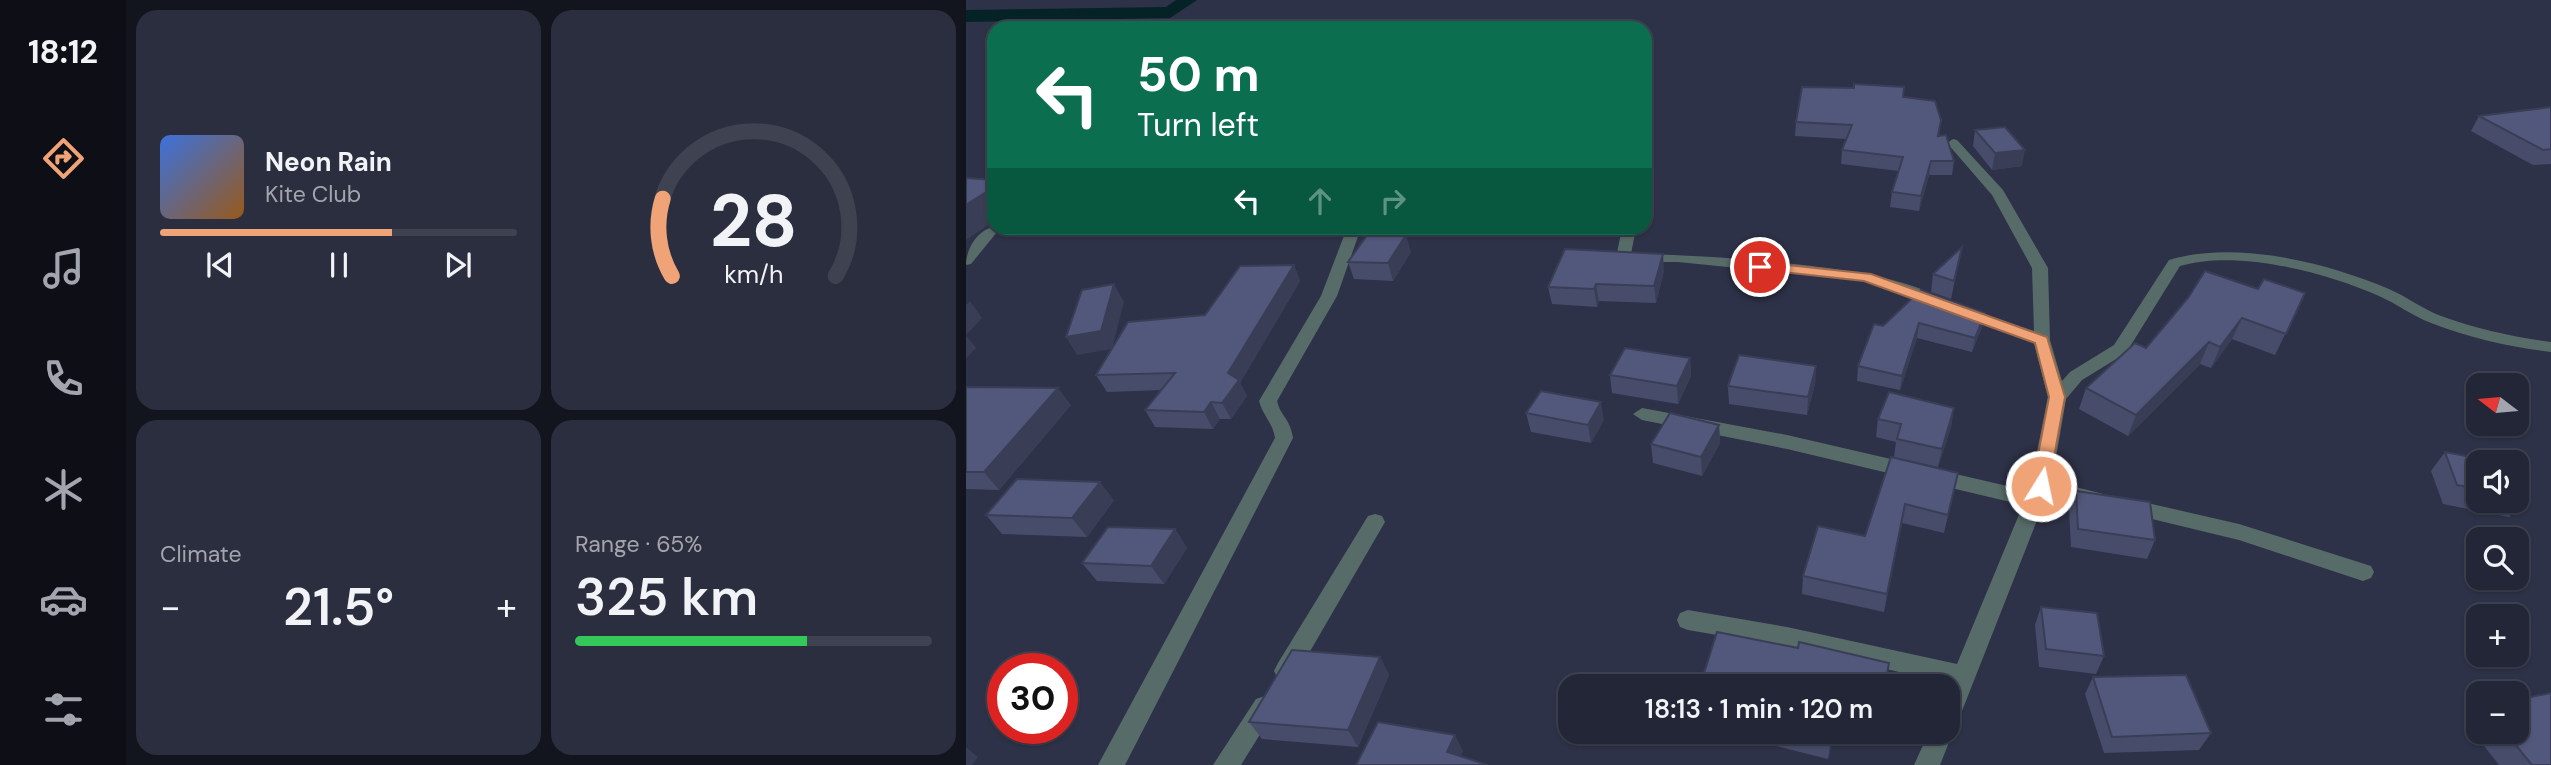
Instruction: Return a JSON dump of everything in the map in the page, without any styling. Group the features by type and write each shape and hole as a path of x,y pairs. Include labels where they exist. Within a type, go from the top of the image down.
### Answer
{"street":[{"path":"1953,143 1998,193 2040,268 2042,340 2057,397 2039,493 1960,688"},
{"path":"966,261 988,235"},
{"path":"1111,765 1284,438 1282,423 1271,413 1268,401 1329,296 1351,235"},
{"path":"1628,235 1623,258 1678,258 1866,277 2042,340"},
{"path":"2057,397 2076,376 2120,349 2174,263 2200,255 2312,269 2381,292 2434,319 2505,342 2551,347"},
{"path":"1642,414 2239,532 2362,572"},
{"path":"1226,765 1254,726 1375,522"},
{"path":"1688,620 1787,637 1965,676"},
{"path":"1927,765 1936,744"}],"building":[{"path":"1854,84 1904,87 1903,97 1935,101 1941,120 1938,136 1946,135 1954,161 1931,161 1921,196 1892,192 1903,157 1842,150 1852,125 1796,122 1802,87 1854,88"},
{"path":"2551,107 2551,149 2543,150 2479,116"},
{"path":"2005,127 2025,150 1995,153 1975,130"},
{"path":"966,178 987,180 987,192 966,205"},
{"path":"1367,235 1406,235 1388,263 1348,262"},
{"path":"1962,247 1954,281 1933,274 1934,273"},
{"path":"1565,249 1663,254 1654,286 1596,284 1594,289 1548,287"},
{"path":"1294,265 1228,373 1239,380 1222,403 1211,402 1204,412 1145,410 1175,373 1096,375 1128,322 1205,315 1240,266"},
{"path":"2205,271 2258,289 2264,279 2305,293 2286,334 2242,318 2220,347 2209,342 2136,415 2086,388 2135,343 2146,348 2188,298"},
{"path":"1114,284 1101,331 1066,337 1082,290"},
{"path":"1921,290 1985,313 1975,338 1919,323 1902,376 1858,366 1874,324 1883,326"},
{"path":"1625,348 1690,358 1677,386 1610,375"},
{"path":"1739,355 1816,366 1808,397 1728,386"},
{"path":"966,387 1058,388 984,472 966,472"},
{"path":"1541,391 1601,402 1588,425 1526,413"},
{"path":"1889,392 1954,408 1942,449 1897,439 1901,424 1878,419"},
{"path":"1670,413 1719,425 1701,457 1651,444"},
{"path":"2445,452 2466,456 2466,487 2457,485"},
{"path":"1891,457 1958,473 1948,515 1905,504 1887,594 1803,576 1818,526 1865,536"},
{"path":"1017,479 1100,482 1072,518 986,515"},
{"path":"2076,491 2150,502 2155,540 2078,529"},
{"path":"1108,527 1175,529 1151,566 1082,563"},
{"path":"2041,607 2097,613 2104,656 2046,649"},
{"path":"1717,632 1798,648 1799,642 1889,663 1887,674 1704,674"},
{"path":"1292,650 1380,657 1348,730 1249,722"},
{"path":"2186,675 2211,733 2112,737 2093,677"},
{"path":"2551,693 2551,765 2532,765 2515,744 2529,744 2529,697"},
{"path":"1378,722 1455,735 1447,752 1488,765 1356,765"}],"waterway":[{"path":"966,16 1170,12 1188,0"}],"route":[{"path":"1760,267 1866,277 2042,340 2057,397 2041,486"}]}
